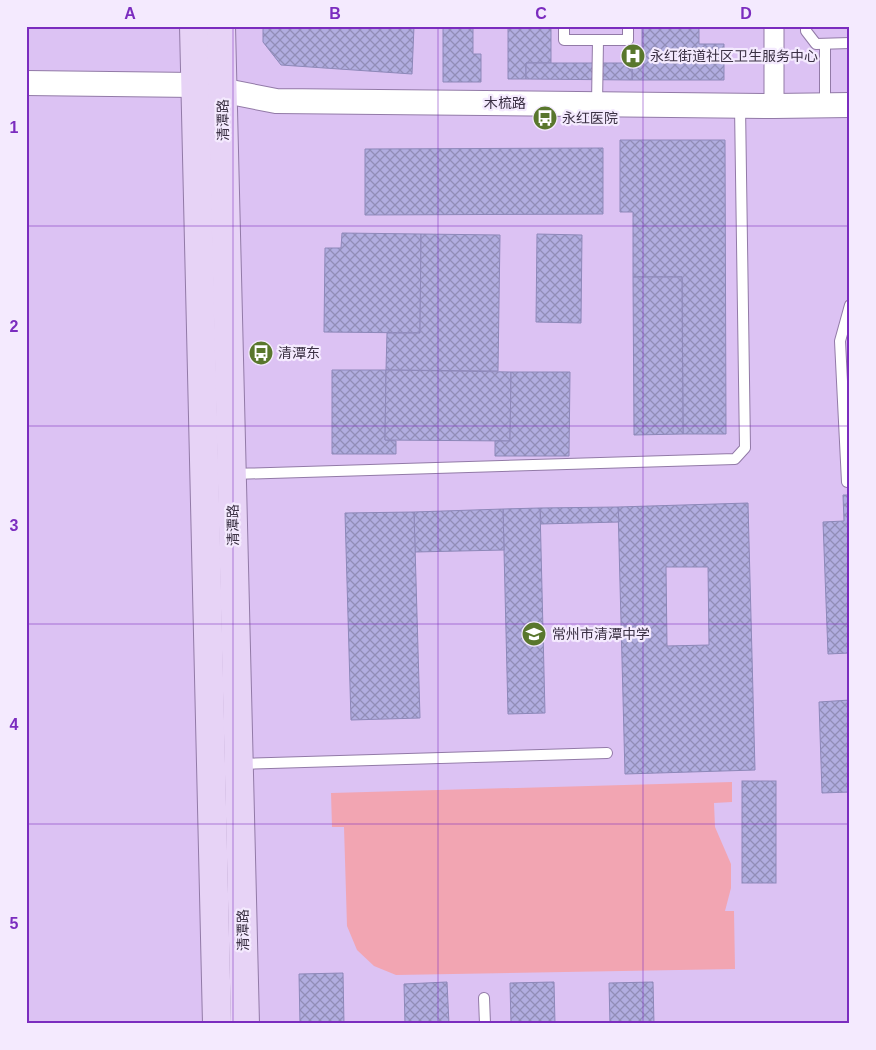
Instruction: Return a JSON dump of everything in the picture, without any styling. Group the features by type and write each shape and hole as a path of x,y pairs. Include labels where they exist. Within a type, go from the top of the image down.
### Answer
{"main road":[{"name":"清潭路","path":"194,26 217,1024"},
{"name":"清潭路","path":"221,26 245,1024"}],"street":[{"path":"774,26 774,106"},
{"name":"木梳路","path":"26,84 195,85 276,101 740,106 850,105"}],"lane":[{"path":"564,26 564,40 628,40 628,26"},
{"path":"806,26 806,31 816,44 850,44"},
{"path":"597,104 598,40"},
{"path":"825,44 825,105"},
{"path":"232,474 735,459 745,448 740,106"},
{"path":"850,305 840,341 847,482 850,482"},
{"path":"239,764 607,754"},
{"path":"484,998 485,1024"}],"shaded area":[{"path":"732,782 732,802 714,803 715,827 731,864 731,888 725,911 734,911 735,969 396,975 374,966 357,950 347,926 344,827 332,827 331,793"}],"building":[{"path":"263,26 414,26 412,74 281,65 263,42"},
{"path":"443,26 473,26 473,54 481,54 481,82 443,82"},
{"path":"508,26 551,26 551,63 526,63 526,79 508,79"},
{"path":"642,26 699,26 699,44 724,44 724,80 632,80 632,55 642,55"},
{"path":"526,63 632,63 632,80 526,79"},
{"path":"620,140 725,140 726,434 683,434 682,277 633,277 633,212 620,212"},
{"path":"603,148 603,214 365,215 365,149"},
{"path":"342,233 421,234 420,333 324,332 325,248 341,248"},
{"path":"421,234 500,235 498,371 386,370 387,333 420,333"},
{"path":"537,234 582,235 581,323 536,322"},
{"path":"633,277 682,277 683,434 634,435"},
{"path":"332,370 386,370 385,440 396,441 396,454 332,454"},
{"path":"386,370 511,372 510,441 385,440"},
{"path":"511,372 570,372 569,456 495,456 495,441 510,441"},
{"path":"843,495 850,495 850,664 849,653 828,654 823,522 844,521"},
{"path":"748,503 755,770 625,774 618,507","holes":["666,567 708,567 709,645 667,646"]},
{"path":"618,507 619,522 541,524 540,508"},
{"path":"540,508 545,713 508,714 503,509"},
{"path":"503,509 504,550 415,552 414,512"},
{"path":"414,512 420,718 351,720 345,513"},
{"path":"850,700 850,792 822,793 819,702"},
{"path":"742,781 776,781 776,883 742,883"},
{"path":"343,973 344,1024 300,1024 299,974"},
{"path":"447,982 449,1024 405,1024 404,984"},
{"path":"554,982 555,1024 511,1024 510,983"},
{"path":"653,982 654,1024 610,1024 609,983"}],"place":[{"name":"永红街道社区卫生服务中心","path":"633,56"},
{"name":"永红医院","path":"545,118"},
{"name":"清潭东","path":"261,353"},
{"name":"常州市清潭中学","path":"534,634"}]}
